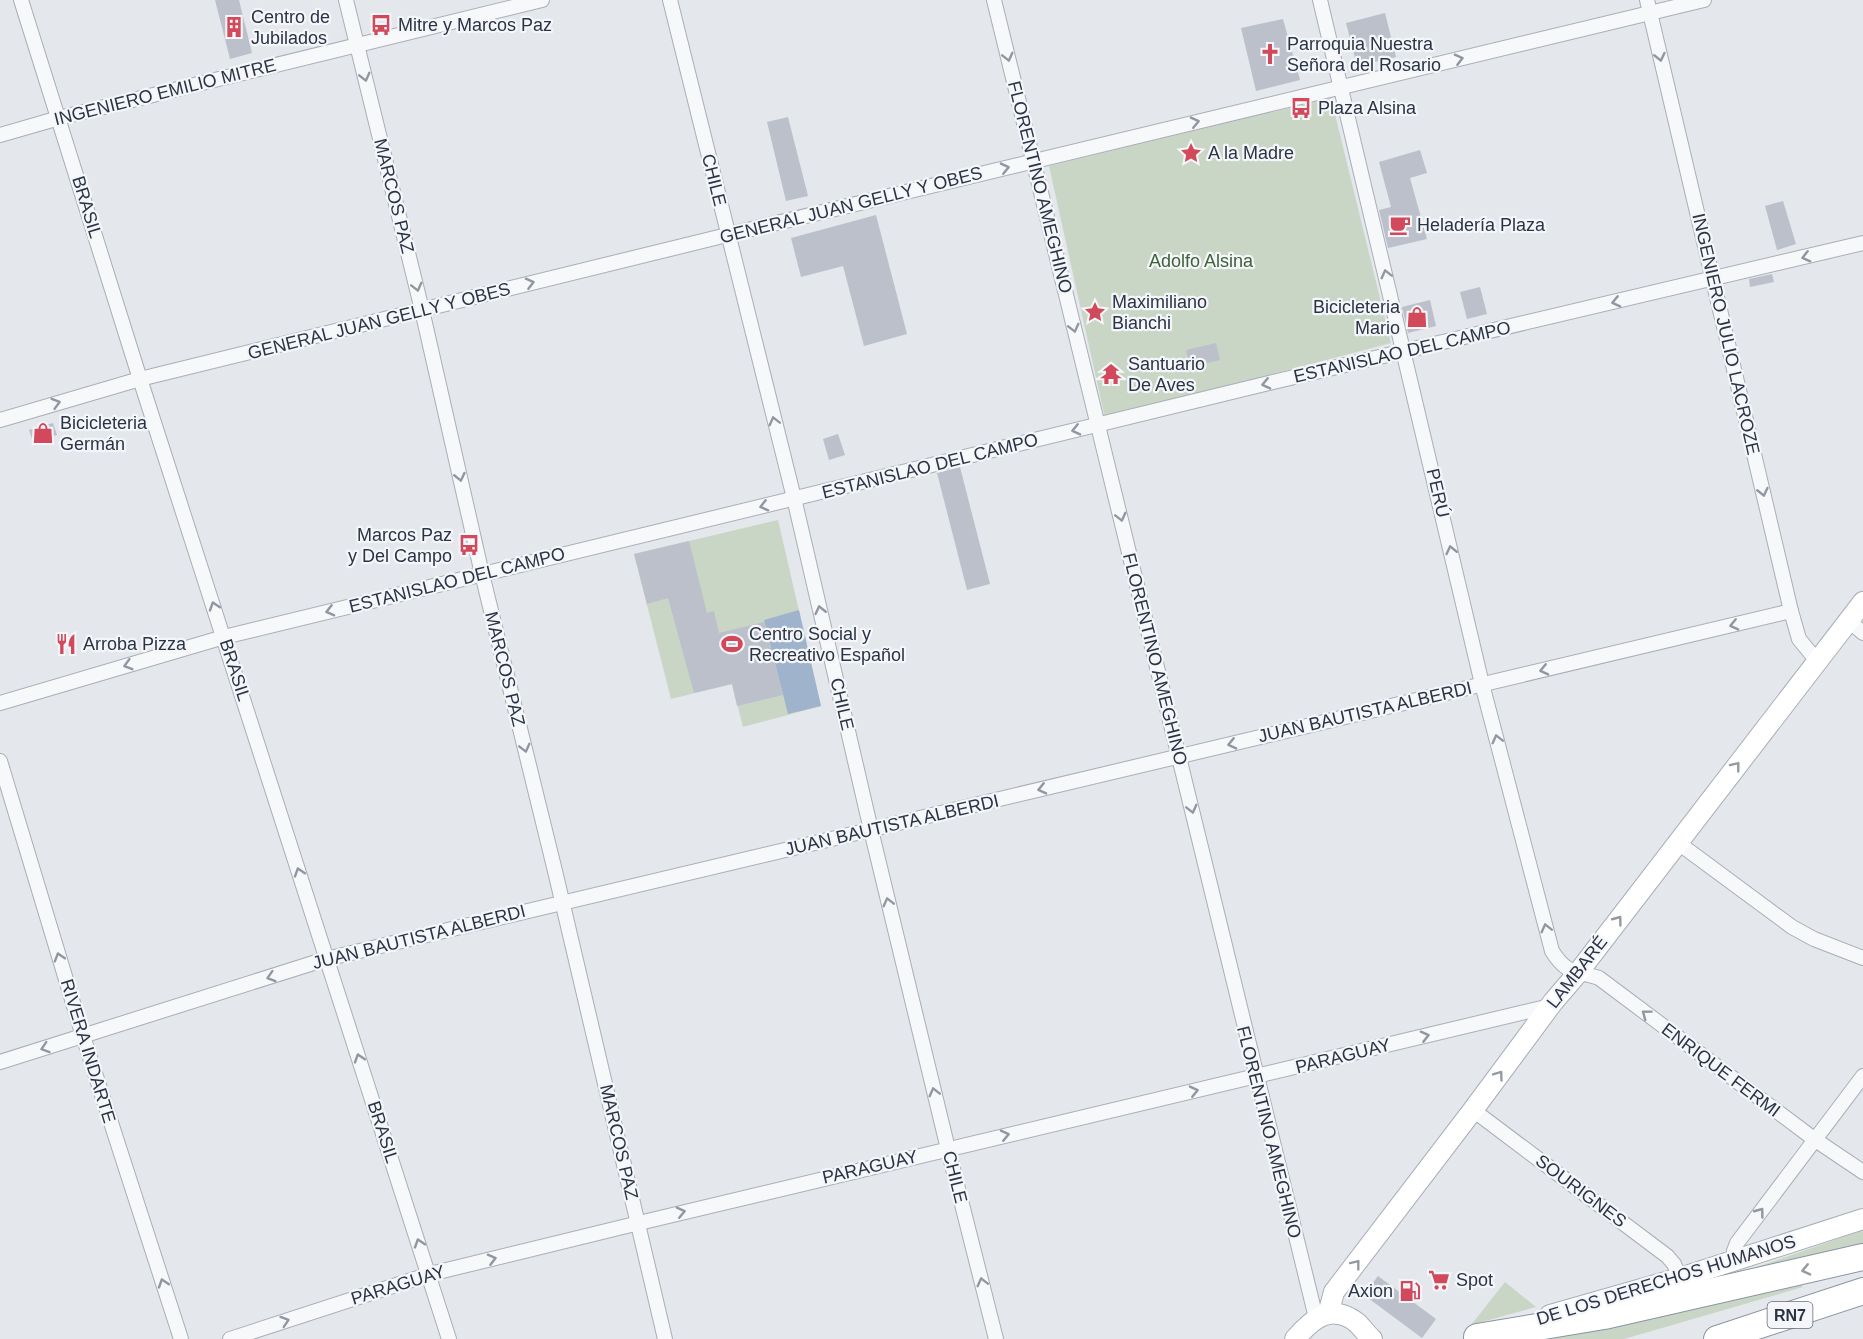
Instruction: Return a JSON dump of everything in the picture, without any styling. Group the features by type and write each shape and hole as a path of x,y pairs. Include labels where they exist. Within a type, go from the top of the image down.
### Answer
{"highway":[{"path":"1473,1338 1604,1316 1863,1257"},
{"name":"RN7","path":"1717,1339 1863,1291"}],"street":[{"name":"BRASIL","path":"21,0 326,959 450,1339"},
{"name":"MARCOS PAZ","path":"346,0 422,310 482,573 665,1339"},
{"name":"INGENIERO EMILIO MITRE","path":"0,135 59,118 542,0"},
{"name":"CHILE","path":"670,0 794,498 871,830 996,1339"},
{"name":"FLORENTINO AMEGHINO","path":"994,0 1256,1076 1322,1316"},
{"name":"PERÚ","path":"1320,0 1405,351 1482,684 1552,951 1559,963 1577,974"},
{"name":"GENERAL JUAN GELLY Y OBES","path":"0,420 141,378 1341,88 1648,6 1704,0"},
{"name":"INGENIERO JULIO LACROZE","path":"1648,6 1791,611 1799,639 1817,661"},
{"name":"ESTANISLAO DEL CAMPO","path":"0,703 224,637 482,573 1863,243"},
{"name":"LAMBARÉ","path":"1295,1339 1310,1322 1322,1316 1334,1292 1550,1006 1817,661 1856,627 1863,602"},
{"name":"JUAN BAUTISTA ALBERDI","path":"0,1062 326,959 1791,611"},
{"name":"RIVERA INDARTE","path":"0,761 83,1036 181,1339"},
{"path":"1677,842 1792,927 1825,944 1863,958"},
{"name":"ENRIQUE FERMI","path":"1577,974 1599,978 1814,1139 1863,1172"},
{"name":"PARAGUAY","path":"230,1339 430,1274 1550,1006"},
{"path":"1733,1262 1737,1243 1863,1076"},
{"name":"SOURIGNES","path":"1473,1110 1667,1256 1674,1264 1680,1278"},
{"name":"DE LOS DERECHOS HUMANOS","path":"1473,1338 1733,1262 1863,1219"},
{"path":"1322,1316 1340,1314 1363,1328 1370,1338"}],"green space":[{"name":"Adolfo Alsina","path":"1331,98 1391,343 1105,418 1049,166"},
{"name":"Centro Social y Recreativo Español","path":"778,520 821,706 743,727 732,684 671,699 634,554"},
{"path":"1863,1230 1863,1249 1723,1279"},
{"path":"1505,1282 1536,1307 1471,1325"},
{"path":"1799,1282 1803,1287 1624,1339 1524,1339"}],"water":[{"path":"799,610 821,706 788,714 764,620"}],"building":[{"name":"Centro de Jubilados","path":"215,0 239,0 252,53 230,59"},
{"path":"1385,13 1396,57 1357,66 1346,23"},
{"name":"Parroquia Nuestra Señora del Rosario","path":"1283,19 1300,80 1256,91 1241,28"},
{"path":"788,117 808,196 786,201 767,122"},
{"path":"1420,150 1427,173 1410,178 1427,239 1388,248 1379,210 1391,207 1379,162"},
{"path":"1783,201 1796,244 1777,250 1765,206"},
{"path":"876,215 907,334 864,346 843,266 801,277 791,238"},
{"path":"1772,274 1774,282 1750,287 1749,279"},
{"path":"1480,287 1487,314 1467,319 1460,292"},
{"name":"Bicicleteria Mario","path":"1430,300 1436,326 1408,333 1402,307"},
{"path":"1216,343 1220,360 1190,367 1186,350"},
{"name":"Bicicleteria Germán","path":"53,423 57,435 33,442 29,430"},
{"path":"838,434 845,455 829,460 823,439"},
{"path":"960,467 990,584 967,590 937,473"},
{"path":"689,541 707,613 714,611 719,633 764,622 783,695 737,706 732,684 694,693 668,598 647,604 634,554"},
{"path":"1378,1276 1436,1319 1422,1338 1364,1295"}],"place":[{"name":"Mitre y Marcos Paz","path":"381,25"},
{"name":"Centro de Jubilados","path":"234,27"},
{"name":"Parroquia Nuestra Señora del Rosario","path":"1270,54"},
{"name":"Plaza Alsina","path":"1301,108"},
{"name":"A la Madre","path":"1191,153"},
{"name":"Heladería Plaza","path":"1400,225"},
{"name":"Maximiliano Bianchi","path":"1095,312"},
{"name":"Bicicleteria Mario","path":"1417,317"},
{"name":"Santuario De Aves","path":"1111,374"},
{"name":"Bicicleteria Germán","path":"43,433"},
{"name":"Marcos Paz y Del Campo","path":"469,545"},
{"name":"Arroba Pizza","path":"66,644"},
{"name":"Centro Social y Recreativo Español","path":"732,644"},
{"name":"Spot","path":"1439,1280"},
{"name":"Axion","path":"1410,1291"}]}
